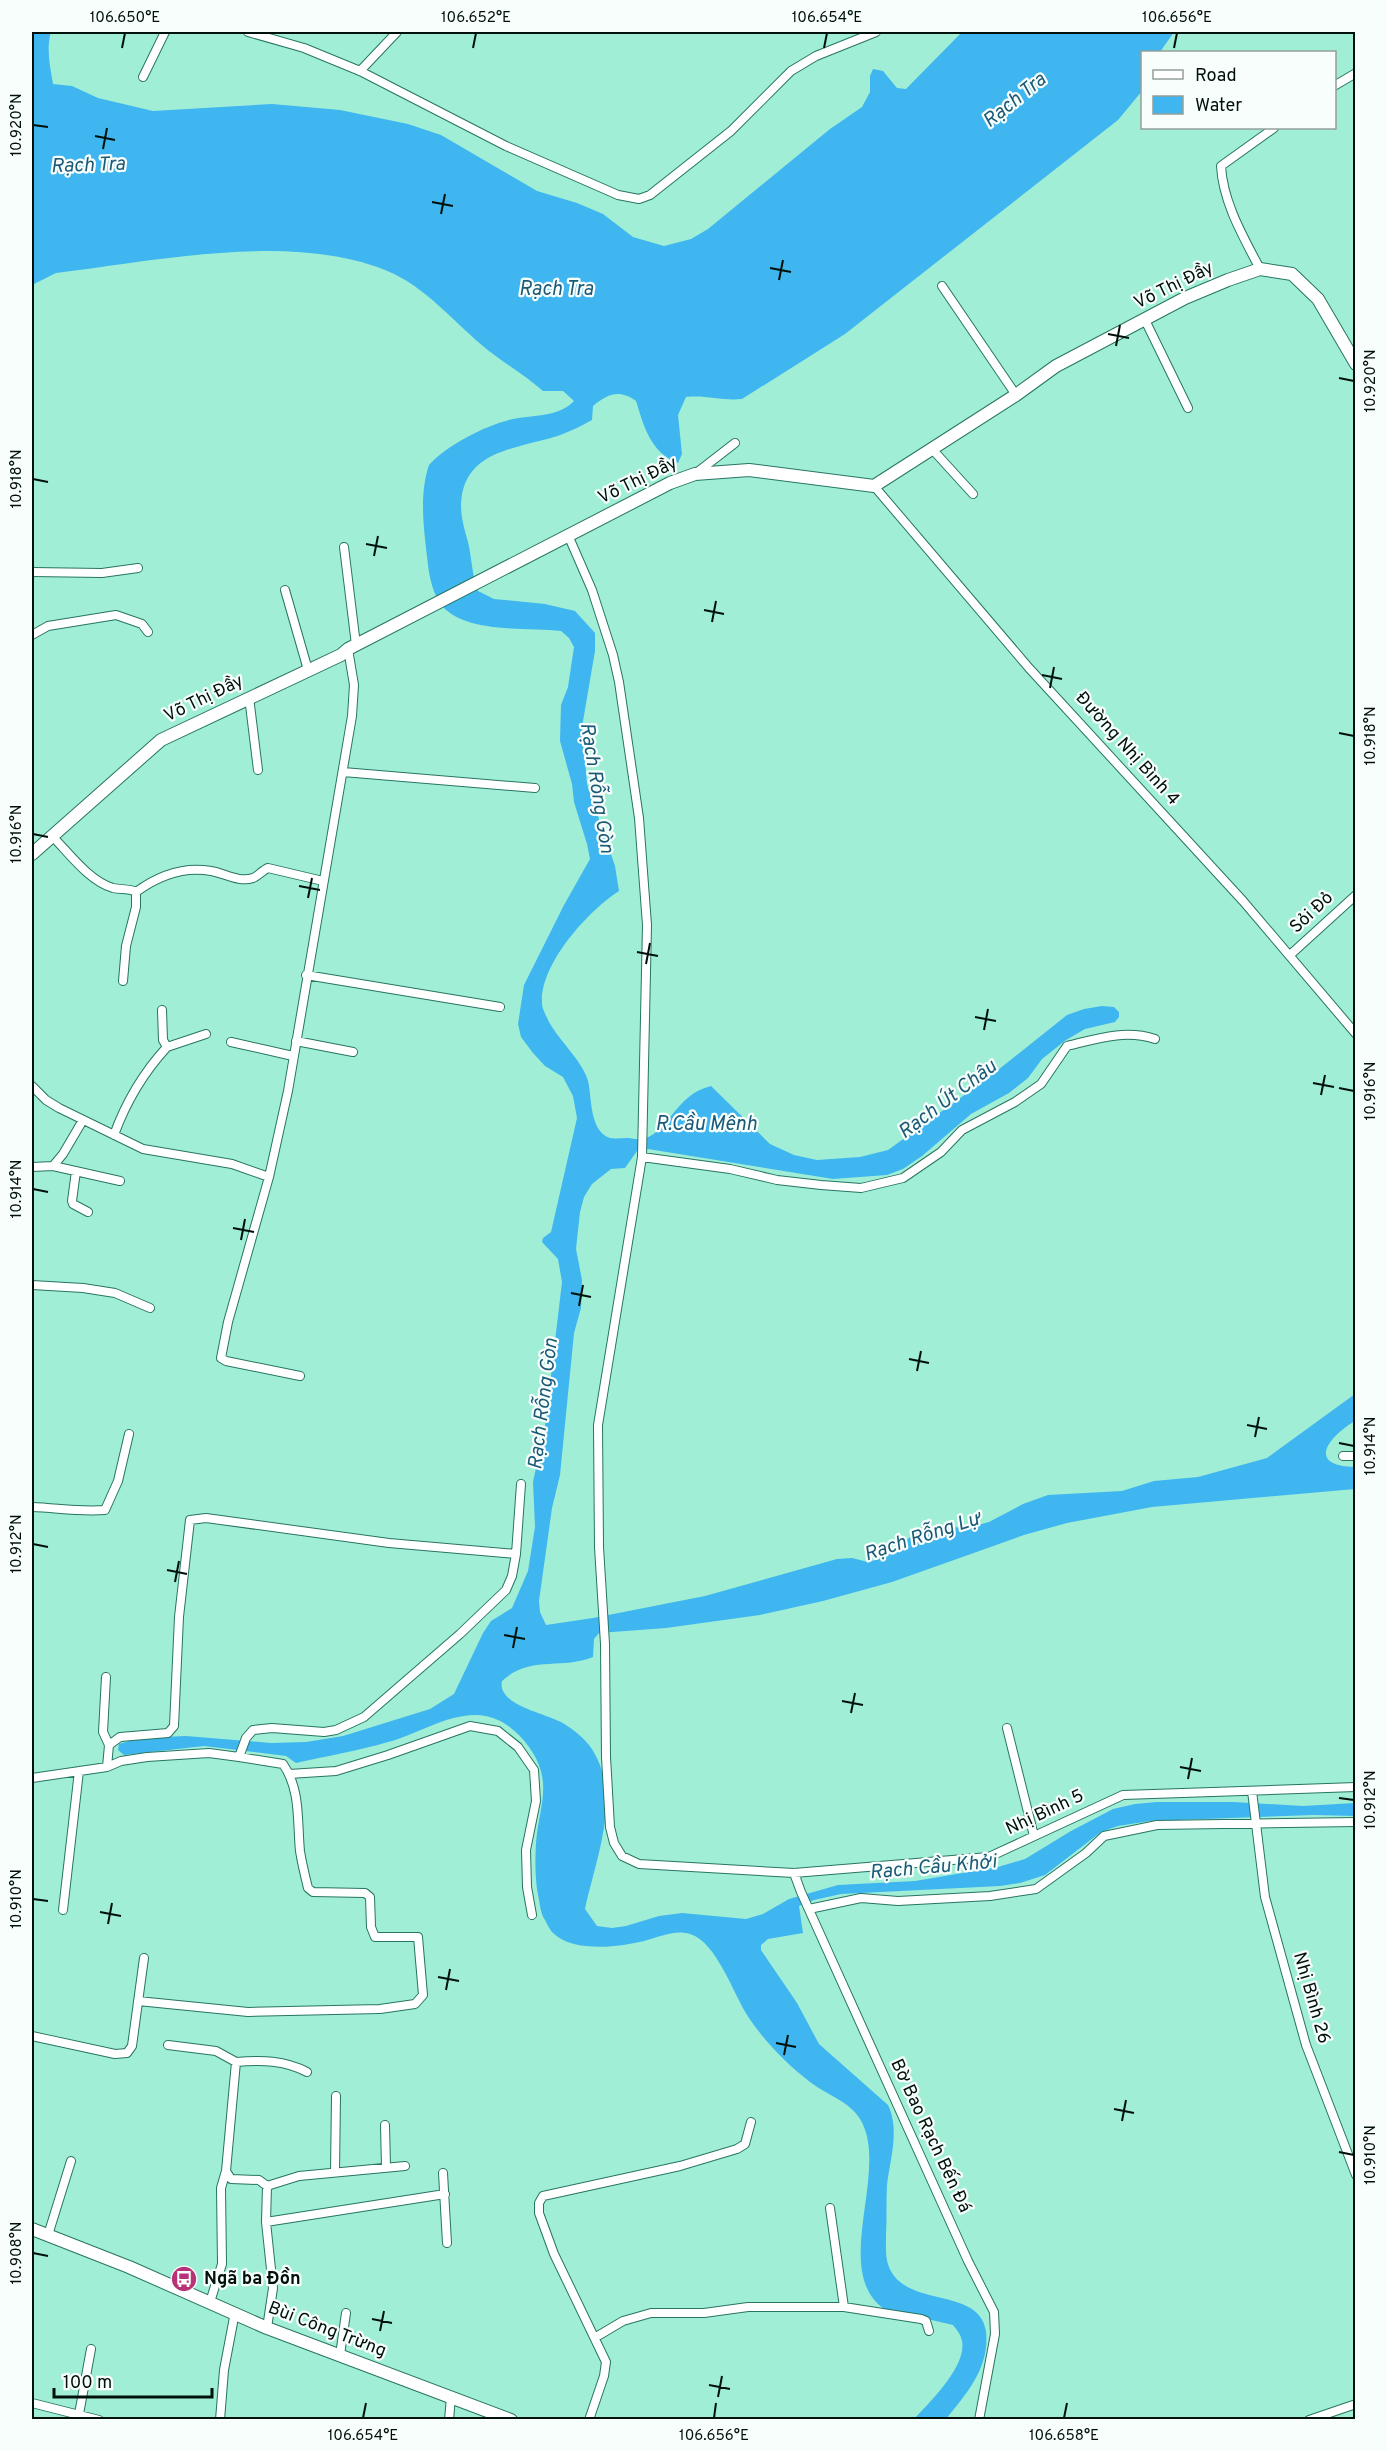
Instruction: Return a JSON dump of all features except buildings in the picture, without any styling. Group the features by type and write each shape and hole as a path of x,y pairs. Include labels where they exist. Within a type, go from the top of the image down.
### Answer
{"street":[{"path":"143,77 165,32"},
{"path":"248,32 304,48 360,71 506,146 618,195 639,199 663,186 731,131 790,71 816,57 876,32"},
{"path":"360,71 397,32"},
{"path":"1336,85 1356,73"},
{"path":"1260,269 1239,228 1222,182 1221,166 1273,129"},
{"name":"Võ Thị Đầy","path":"32,854 161,740 341,655 352,647 670,483 695,474 749,470 874,486 1016,395 1056,366 1185,298 1260,269 1292,274 1318,300 1356,364"},
{"path":"942,286 1016,395"},
{"path":"1145,320 1188,408"},
{"path":"695,474 735,443"},
{"path":"932,449 973,494"},
{"name":"Đường Nhị Bình 4","path":"874,486 1029,668 1215,870 1356,1034"},
{"path":"568,536 592,590 613,655 639,818 647,925 642,1154 777,1180 861,1188 903,1178 941,1152 962,1130 1015,1102 1041,1084 1067,1046 1104,1037 1138,1033 1155,1039"},
{"path":"300,1376 226,1361 221,1358 228,1322 269,1177 296,1041 352,716 354,686 344,547"},
{"path":"32,572 102,573 138,568"},
{"path":"285,590 308,670"},
{"path":"32,635 48,626 116,615 142,624 148,632"},
{"path":"249,697 258,770"},
{"path":"343,772 535,788"},
{"path":"52,836 98,880 113,888 130,889 136,892"},
{"path":"136,892 170,873 193,870 212,871 232,878 253,879 268,868 323,881"},
{"path":"123,981 126,946 136,907 136,892"},
{"name":"Sỏi Đỏ","path":"1290,955 1356,896"},
{"path":"306,975 500,1007"},
{"path":"162,1010 163,1040 167,1047"},
{"path":"114,1135 124,1108 150,1066 167,1047 206,1034"},
{"path":"296,1041 353,1052"},
{"path":"231,1042 293,1056"},
{"path":"32,1086 46,1100 143,1149 232,1164 269,1177"},
{"path":"53,1166 63,1154 83,1119"},
{"name":"Nhị Bình 5","path":"642,1154 598,1425 601,1613 610,1827 614,1843 622,1856 639,1864 794,1873 989,1857 1123,1795 1253,1794 1356,1787"},
{"path":"32,1167 53,1166 120,1182"},
{"path":"75,1171 72,1201 73,1204 88,1212"},
{"path":"32,1285 83,1288 115,1293 150,1308"},
{"path":"32,1507 78,1512 105,1510 118,1480 129,1434"},
{"path":"1343,1456 1356,1456"},
{"path":"240,1754 246,1738 253,1730 260,1728 324,1732 336,1730 364,1716 460,1634 506,1590 512,1576 516,1554 521,1484"},
{"path":"109,1745 120,1737 168,1733 174,1726 179,1617 190,1520 206,1518 388,1544 516,1554"},
{"path":"106,1677 103,1732 109,1745 107,1767"},
{"path":"289,1774 336,1772 470,1726 498,1731 518,1747 534,1770 536,1801 526,1850 527,1887 532,1915"},
{"path":"1007,1728 1034,1836"},
{"path":"32,1778 107,1767 138,1758 182,1754 240,1754 283,1764 289,1774 299,1811 300,1851 308,1888 313,1892 365,1893 370,1897 371,1927 375,1937 418,1937 423,1995 415,2004 380,2009 248,2012 138,2001"},
{"path":"63,1910 79,1771"},
{"name":"Nhị Bình 26","path":"1253,1794 1265,1897 1306,2045 1356,2175"},
{"path":"808,1907 861,1898 898,1901 990,1896 1036,1889 1086,1853 1104,1836 1157,1825 1356,1821"},
{"name":"Bờ Bao Rạch Bến Đá","path":"794,1873 916,2147 994,2312 995,2334 979,2420"},
{"path":"32,2036 115,2054 127,2053 132,2046 144,1958"},
{"path":"168,2045 216,2050 236,2062 261,2060 291,2064 307,2072"},
{"path":"210,2302 222,2264 221,2188 226,2171 226,2151 236,2062"},
{"path":"335,2172 336,2096"},
{"path":"589,2420 604,2376 606,2362 596,2337 554,2254 539,2213 539,2203 543,2196 680,2166 737,2149 745,2144 751,2122"},
{"path":"385,2125 386,2167"},
{"path":"48,2235 71,2161"},
{"path":"267,2186 298,2176 405,2166"},
{"path":"226,2171 231,2180 259,2180 267,2186"},
{"path":"443,2173 447,2243"},
{"path":"267,2186 266,2222 273,2288 267,2328"},
{"path":"266,2222 445,2194"},
{"path":"830,2208 844,2307"},
{"name":"Bùi Công Trừng","path":"32,2229 235,2312 267,2328 511,2420"},
{"path":"596,2337 622,2321 651,2313 704,2313 748,2307 844,2307 921,2319 926,2321 929,2331"},
{"path":"220,2420 224,2370 235,2312"},
{"path":"340,2355 346,2313"},
{"path":"79,2414 91,2349"},
{"path":"449,2420 451,2397"},
{"path":"32,2403 99,2420"},
{"path":"1309,2420 1356,2404"}],"water":[{"path":"32,32 51,32 49,51 53,84 72,86 98,98 153,111 272,104 340,110 408,124 441,135 537,191 577,203 603,214 633,237 664,246 691,239 708,229 830,129 862,107 870,92 870,76 873,69 883,71 897,88 906,89 962,32 1174,32 1161,51 1141,51 1141,92 1118,120 845,334 742,399 686,397 678,415 682,454 678,463 669,459 655,446 636,401 624,395 614,394 593,406 592,420 582,426 563,434 513,448 483,461 472,472 464,487 461,506 478,591 494,599 545,604 575,611 595,633 595,651 582,727 587,784 615,866 619,891 580,925 557,956 543,988 542,1003 552,1028 585,1073 595,1121 603,1134 610,1138 639,1139 650,1136 658,1131 689,1097 711,1086 770,1144 794,1155 817,1160 860,1157 888,1150 988,1078 1067,1015 1102,1006 1114,1007 1119,1012 1119,1017 1115,1022 1085,1029 1066,1040 1042,1059 1028,1078 1009,1093 971,1114 922,1156 903,1169 887,1175 833,1179 648,1149 637,1151 625,1168 611,1169 592,1184 584,1197 580,1212 576,1249 582,1280 581,1308 574,1333 560,1475 552,1508 539,1601 540,1612 546,1625 705,1596 837,1559 852,1558 868,1562 879,1559 916,1533 932,1528 970,1527 989,1522 1023,1504 1048,1495 1122,1491 1154,1481 1198,1477 1267,1458 1355,1394 1355,1421 1330,1442 1326,1456 1331,1462 1355,1467 1355,1489 1152,1507 1067,1523 1024,1535 892,1582 823,1601 760,1615 666,1628 599,1633 594,1639 593,1657 569,1663 535,1665 513,1673 502,1681 502,1689 514,1702 572,1729 589,1745 599,1763 605,1783 604,1825 585,1909 597,1926 612,1928 626,1926 659,1916 682,1913 746,1919 763,1914 789,1899 838,1885 915,1881 998,1867 1025,1859 1113,1809 1135,1804 1233,1802 1303,1806 1355,1803 1355,1816 1314,1815 1150,1821 1118,1826 1101,1832 1045,1875 1020,1883 841,1894 814,1900 799,1906 803,1933 768,1939 761,1945 761,1950 797,2003 819,2044 888,2105 892,2115 894,2134 887,2185 886,2252 889,2267 898,2280 910,2288 957,2302 970,2308 981,2317 986,2331 986,2344 981,2368 969,2389 946,2419 914,2419 953,2372 962,2351 960,2335 953,2325 884,2309 869,2292 862,2270 861,2245 869,2164 868,2140 860,2119 850,2107 801,2075 770,2044 749,2018 717,1958 700,1939 679,1932 634,1943 597,1947 572,1944 552,1932 541,1911 535,1862 543,1794 541,1771 529,1747 511,1728 498,1720 485,1716 457,1717 388,1742 296,1763 286,1756 204,1746 124,1755 118,1750 119,1744 139,1738 186,1736 271,1743 306,1742 343,1736 430,1709 454,1694 483,1633 491,1621 512,1608 528,1571 535,1527 533,1482 545,1426 562,1282 558,1259 542,1242 543,1238 551,1232 577,1118 573,1096 563,1077 545,1066 533,1053 521,1037 518,1024 524,985 590,859 560,741 561,705 568,687 574,647 561,631 511,629 475,624 446,610 434,592 431,580 427,560 423,496 429,465 456,443 491,426 513,419 553,413 574,401 563,391 543,391 489,351 440,306 400,277 348,259 307,253 265,251 222,253 56,273 32,285"}],"place":[{"name":"Ngã ba Đồn","path":"184,2279"}],"water label":[{"name":"Rạch Tra","path":"1015,101"},
{"name":"Rạch Tra","path":"88,166"},
{"name":"Rạch Tra","path":"556,290"},
{"name":"Rạch Rỗng Gòn","path":"596,788"},
{"name":"Rạch Út Châu","path":"948,1100"},
{"name":"R.Cầu Mênh","path":"706,1125"},
{"name":"Rạch Rỗng Gòn","path":"544,1404"},
{"name":"Rạch Rỗng Lự","path":"923,1537"},
{"name":"Rạch Cầu Khởi","path":"933,1868"}]}
